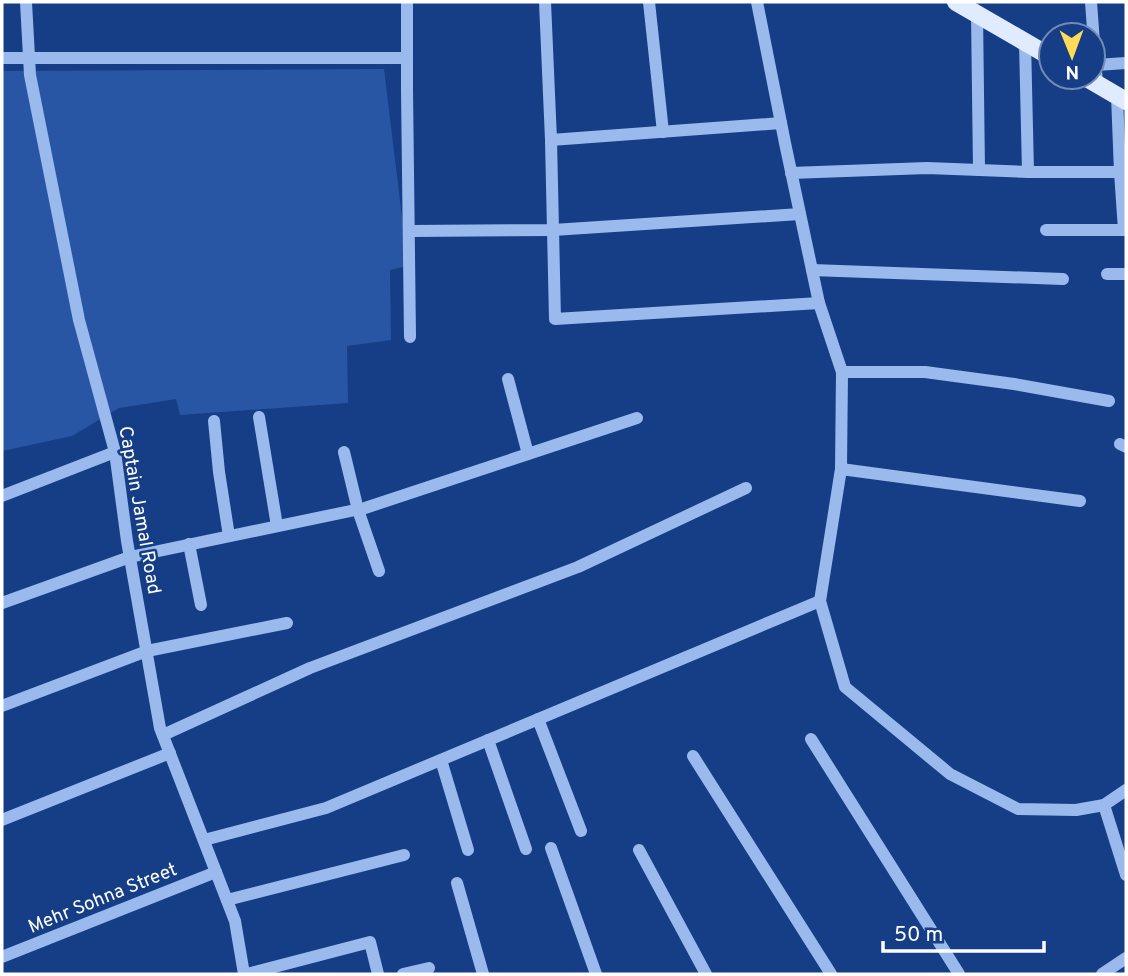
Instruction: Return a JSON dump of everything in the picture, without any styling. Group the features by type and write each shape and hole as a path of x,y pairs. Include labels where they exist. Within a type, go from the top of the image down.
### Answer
{"main road":[{"path":"956,2 1037,49"},
{"path":"1107,86 1122,98"}],"street":[{"name":"Captain Jamal Road","path":"26,2 30,75 79,320 115,452 160,728 235,921 246,974"},
{"path":"407,2 410,337"},
{"path":"545,2 555,319 819,303"},
{"path":"649,2 663,132"},
{"path":"757,2 819,303 842,372 841,469 820,601 845,687 950,774 1018,809 1076,810 1104,805 1126,790"},
{"path":"1091,2 1092,21"},
{"path":"977,14 979,170"},
{"path":"1025,42 1028,172"},
{"path":"2,58 407,58"},
{"path":"1107,70 1126,63"},
{"path":"1046,230 1125,230 1120,172 1122,98"},
{"path":"551,140 781,123"},
{"path":"791,173 928,168 1120,172"},
{"path":"409,231 553,230 800,214"},
{"path":"812,270 1063,279"},
{"path":"1107,274 1126,274"},
{"path":"842,372 925,372 1109,401"},
{"path":"508,379 528,454"},
{"path":"259,417 277,526"},
{"path":"2,603 130,556 358,510 637,418"},
{"path":"214,421 229,536"},
{"path":"2,496 115,452"},
{"path":"344,452 358,510 379,571"},
{"path":"841,469 1080,500"},
{"path":"163,735 310,668 578,567 746,488"},
{"path":"189,544 201,605"},
{"path":"204,840 326,808 820,601"},
{"path":"2,706 146,651 287,623"},
{"path":"538,719 581,831"},
{"path":"811,739 959,974"},
{"path":"488,740 526,849"},
{"path":"2,820 170,753"},
{"path":"693,756 831,974"},
{"path":"441,760 468,850"},
{"path":"1104,805 1126,874"},
{"path":"551,848 596,974"},
{"path":"639,850 706,974"},
{"path":"227,900 404,855"},
{"name":"Mehr Sohna Street","path":"2,957 216,872"},
{"path":"457,883 482,974"},
{"path":"246,974 370,943 378,974"},
{"path":"1102,974 1126,958"},
{"path":"403,974 429,968"}],"shaded area":[{"path":"384,69 408,266 390,270 391,340 347,346 348,403 180,415 176,399 119,408 72,436 2,451 2,71"}]}
